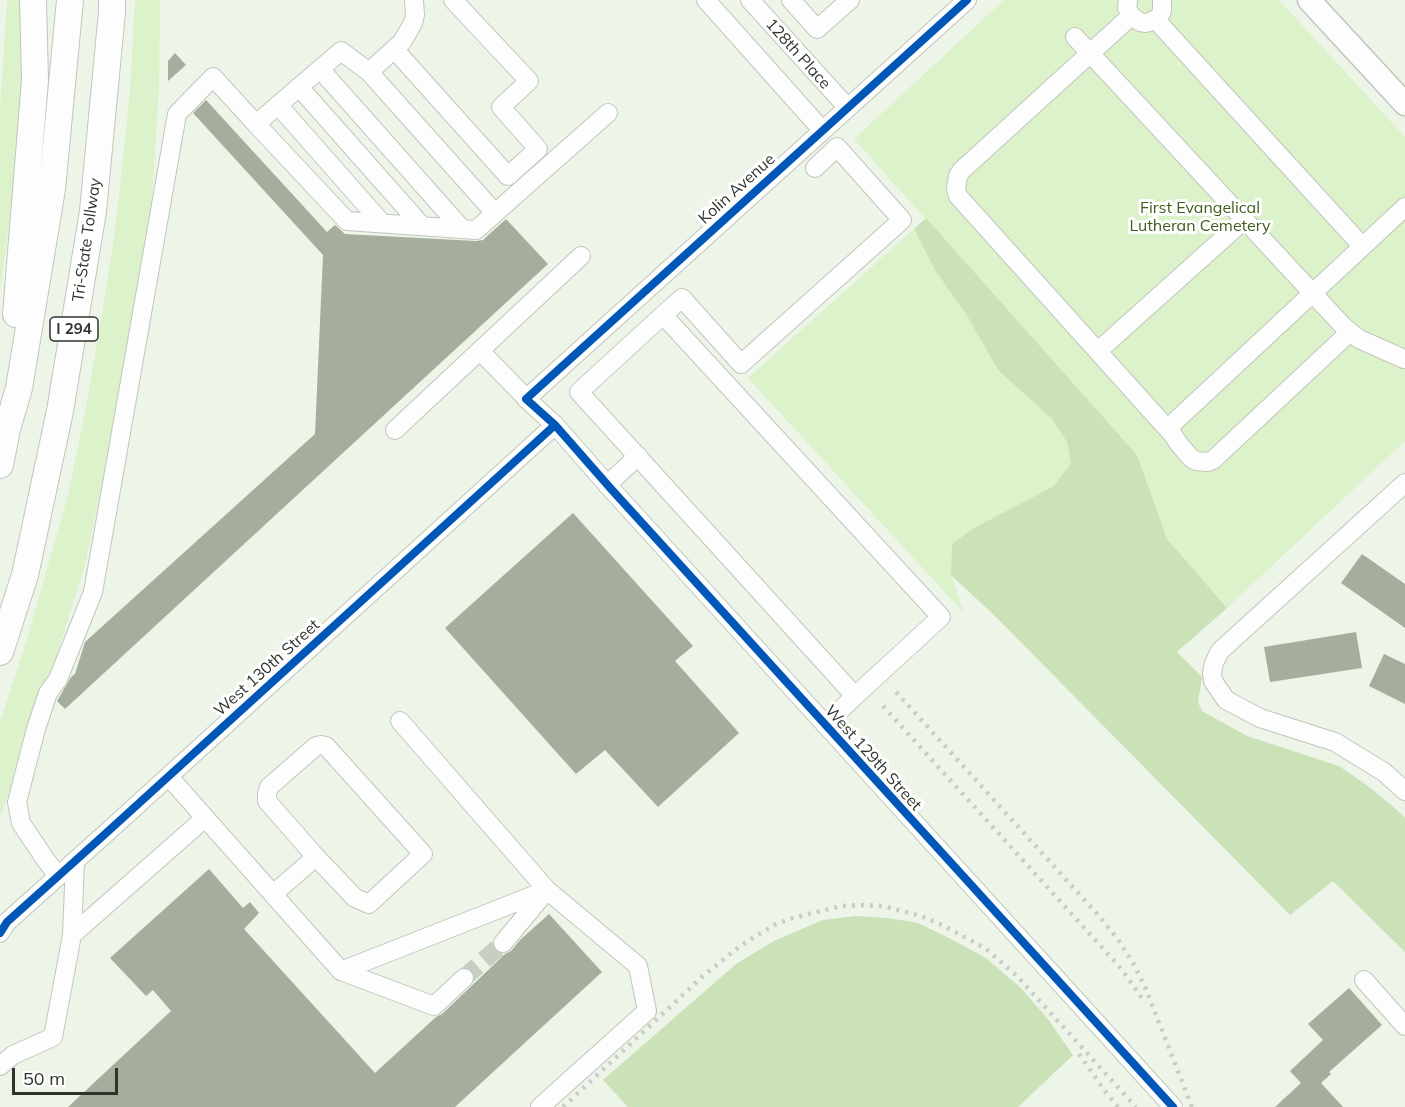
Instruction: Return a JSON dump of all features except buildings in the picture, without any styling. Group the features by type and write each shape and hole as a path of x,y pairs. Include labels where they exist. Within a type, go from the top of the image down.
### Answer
{"highway":[{"path":"7,429 34,80 33,0"},
{"name":"I 294","path":"0,465 7,429 19,388 52,189 70,0"},
{"name":"Tri-State Tollway","path":"0,652 25,575 60,411 93,211 112,0"}],"main road":[{"path":"1309,0 1401,93"}],"street":[{"path":"369,72 402,42 414,23 414,0"},
{"path":"394,49 508,176 538,149 501,107 529,81 453,0"},
{"path":"706,0 822,130"},
{"name":"128th Place","path":"750,0 847,107"},
{"path":"791,0 817,29 850,0"},
{"name":"Kolin Avenue","path":"526,399 967,0"},
{"path":"1162,0 1162,10 1155,20 1145,23 1140,22 1129,8 1090,53 961,171 956,189 958,196 1196,461 1202,463 1213,460 1350,332"},
{"path":"1155,20 1362,246"},
{"path":"1075,37 1350,332 1359,339 1404,359"},
{"path":"256,124 341,51 369,72 495,213"},
{"path":"320,69 462,229"},
{"path":"58,876 21,823 17,802 48,693 58,679 93,592 177,114 213,77 347,220 476,230 608,113"},
{"path":"299,87 422,226"},
{"path":"278,105 382,223"},
{"path":"815,168 837,147 902,220 741,364 682,298 579,392 855,696"},
{"path":"1168,428 1405,207"},
{"path":"1098,351 1244,220"},
{"path":"395,430 581,256"},
{"path":"663,315 941,617 825,725"},
{"name":"West 129th Street","path":"480,351 526,399 555,425 1173,1107"},
{"name":"West 130th Street","path":"0,933 7,922 555,425"},
{"path":"607,485 638,456"},
{"path":"1405,483 1220,651 1212,673 1216,688 1227,700 1260,718 1335,742 1384,772 1405,791"},
{"path":"400,721 548,890 638,966 647,1011 540,1107"},
{"path":"321,745 326,746 423,854 369,904 355,898 316,857 267,801 267,794 269,787 316,746 321,745"},
{"path":"169,777 341,971 434,1006 464,978"},
{"path":"72,935 205,818"},
{"path":"273,894 316,857"},
{"path":"0,1066 13,1055 53,1037 72,935 75,861"},
{"path":"503,943 548,890"},
{"path":"341,971 548,890"},
{"path":"1364,980 1405,1026"}],"green space":[{"path":"7,0 25,0 20,120 0,291 0,108"},
{"path":"135,0 160,0 159,89 152,198 135,322 85,565 22,760 0,816 0,722 27,639 68,495 101,321 122,169 130,91"},
{"name":"First Evangelical Lutheran Cemetery","path":"1004,0 1279,0 1405,137 1405,441 1227,608 1167,539 1137,455 854,139"},
{"path":"926,218 1137,455 1167,539 1227,608 1177,652 1202,677 1198,702 1202,711 1247,736 1339,766 1368,786 1405,818 1405,952 1333,881 1290,915 995,616 951,575 952,544 972,529 1054,486 1071,463 1067,442 1052,419 998,370 966,314 935,270 914,229"},
{"path":"914,229 935,270 966,314 998,370 1052,419 1067,442 1071,463 1054,486 972,529 952,544 951,575 964,613 748,378"},
{"path":"856,916 918,923 986,958 1021,988 1047,1018 1073,1055 1018,1107 628,1107 603,1080 736,964 774,941 823,920"}],"tunnel":[{"path":"464,978 503,943"}],"railway":[{"path":"896,692 1117,938 1145,987 1192,1107"},
{"path":"883,706 1117,964 1145,1003"},
{"path":"563,1107 703,976 740,946 774,925 793,918 841,906 860,905 883,906 921,916 985,948 1016,975 1136,1107"},
{"path":"1079,1054 1118,1107"}],"cycle path":[{"path":"967,0 526,399 555,425 1173,1107"},
{"path":"0,933 7,922 555,425"}]}
